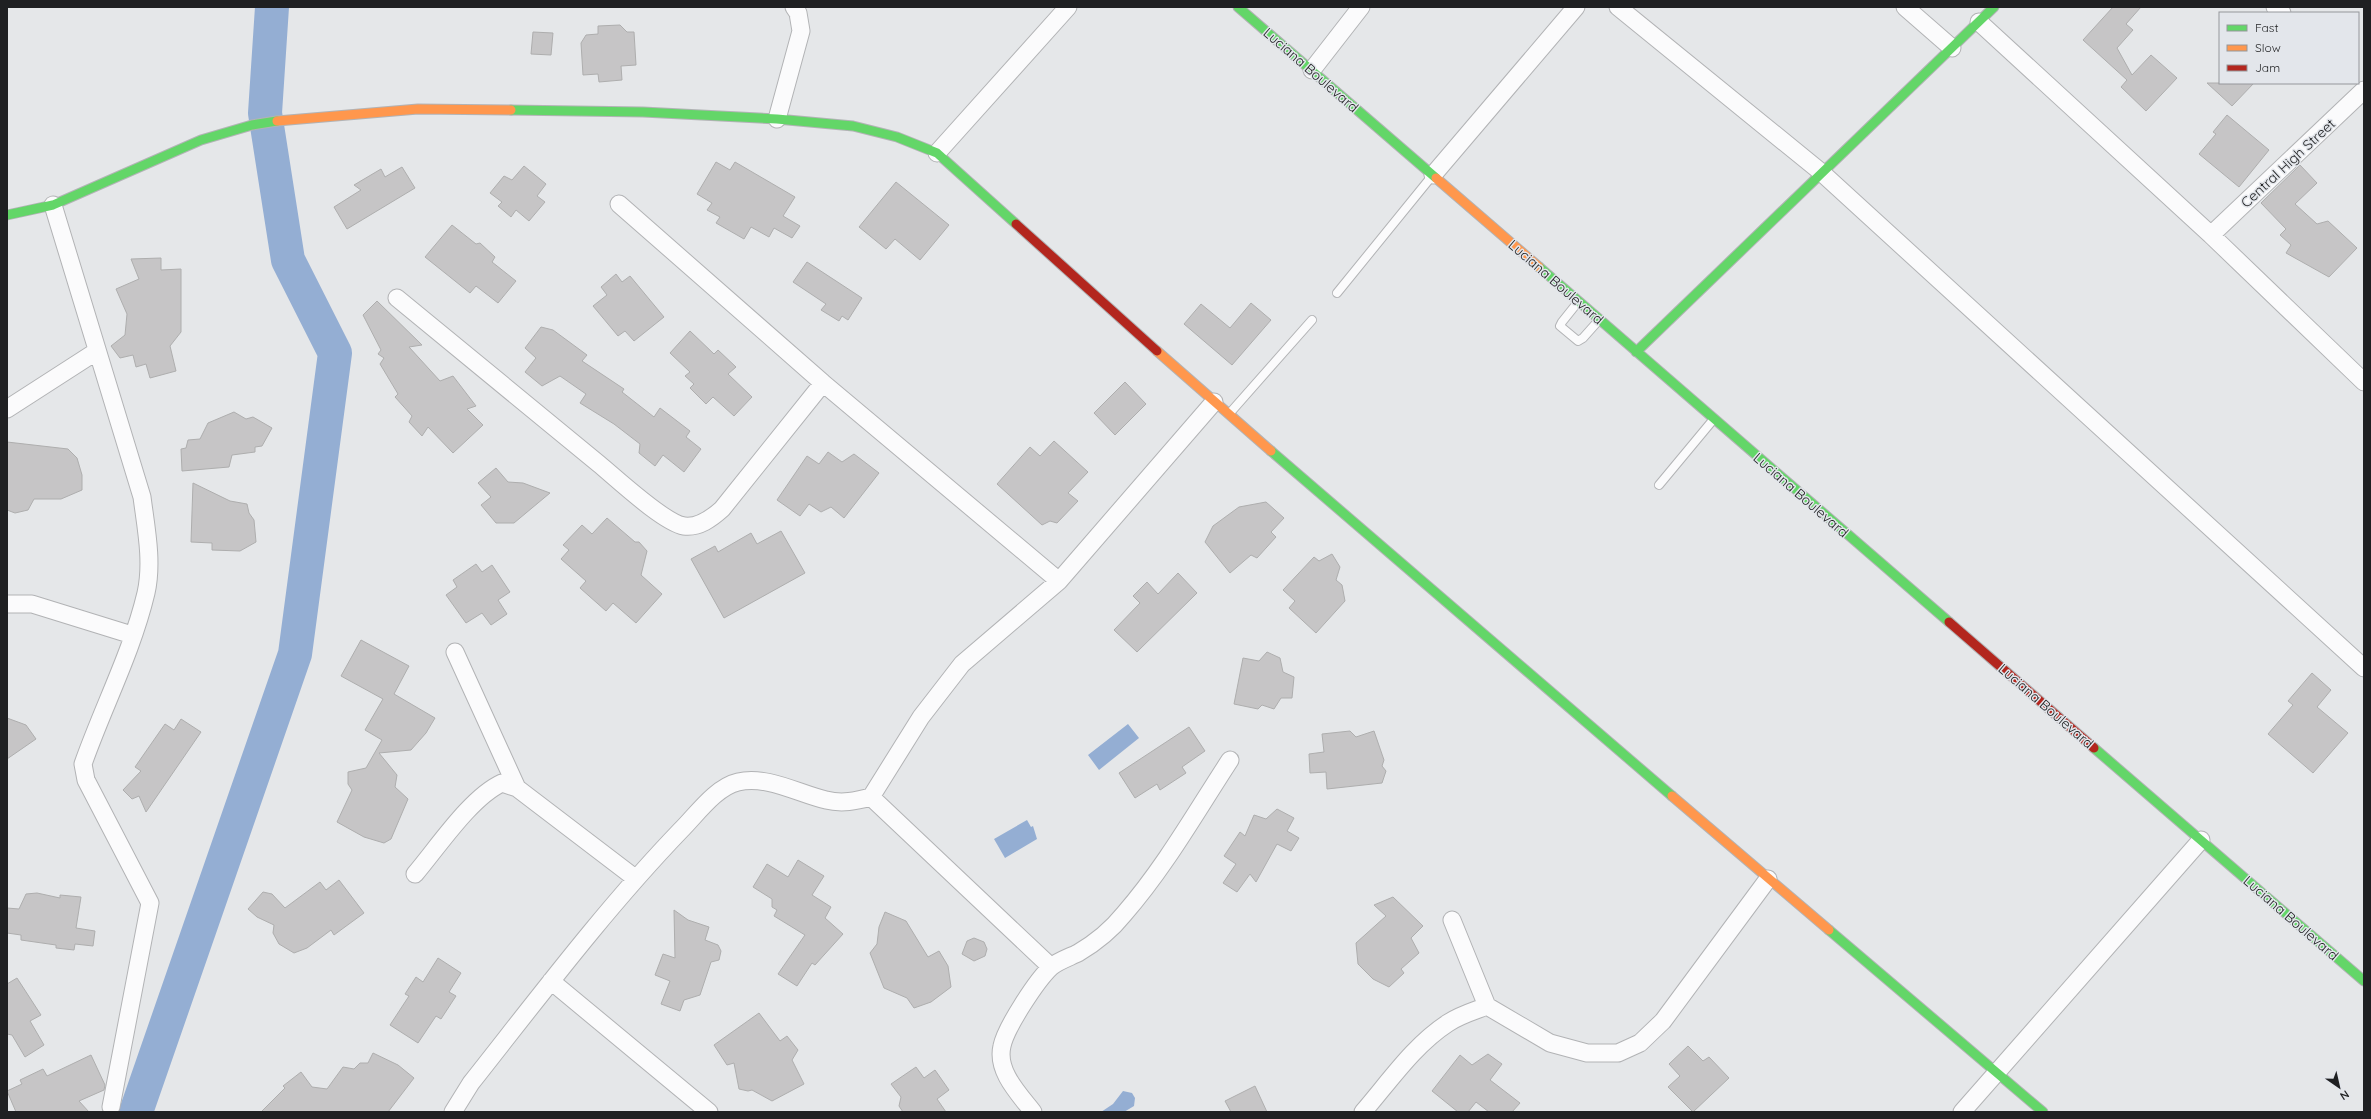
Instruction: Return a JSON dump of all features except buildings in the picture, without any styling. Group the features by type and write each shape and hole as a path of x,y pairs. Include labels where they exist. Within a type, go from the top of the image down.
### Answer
{"street":[{"path":"777,119 801,31 798,13 794,7"},
{"path":"936,153 1068,7"},
{"name":"Luciana Boulevard","path":"1238,7 2364,981"},
{"path":"1312,70 1360,7"},
{"path":"1433,175 1576,7"},
{"path":"1618,7 1821,172 2364,668"},
{"path":"1904,7 1952,48"},
{"path":"1636,352 1821,172 1994,7"},
{"path":"1980,22 2211,235 2364,382"},
{"name":"Central High Street","path":"2211,235 2364,90"},
{"path":"7,215 53,204 201,140 252,125 289,119 418,109 643,112 777,119 852,126 897,137 936,153 1229,415 1768,879 2043,1112"},
{"path":"53,204 142,497 149,546 146,592 132,635 83,764 86,780 150,903 111,1106"},
{"path":"619,204 823,383 1059,581"},
{"path":"397,298 655,509 677,524 685,526 699,525 711,519 722,509 823,383"},
{"path":"7,409 97,351"},
{"path":"453,1112 471,1083 551,981 635,878 706,804 724,789 737,782 750,780 840,802 871,797 921,718 962,664 1059,581 1214,402"},
{"path":"7,604 32,604 132,635"},
{"path":"455,652 517,788"},
{"path":"1033,1112 1008,1076 1001,1057 1002,1045 1015,1017 1051,967 1080,952 1116,924 1156,874 1230,760"},
{"path":"415,874 476,801 490,788 502,783 517,788 635,878"},
{"path":"871,797 1051,967"},
{"path":"1962,1112 2201,840"},
{"path":"1452,920 1487,1006 1550,1043 1587,1053 1618,1053 1640,1043 1663,1021 1768,879"},
{"path":"551,981 709,1112"},
{"path":"1364,1112 1404,1064 1434,1034 1463,1015 1487,1006"}],"lane":[{"path":"1337,293 1433,175"},
{"path":"1578,301 1560,326 1564,330 1578,341 1583,338 1599,320"},
{"path":"1229,415 1312,320"},
{"path":"1658,485 1713,419"}],"water":[{"path":"1128,724 1139,738 1099,770 1088,755"},
{"path":"1027,820 1031,827 1033,826 1037,839 1005,858 994,839"},
{"path":"1123,1091 1132,1093 1135,1098 1134,1106 1124,1112 1101,1112 1113,1104"}],"waterway":[{"path":"136,1112 295,654 335,353 288,260 265,113 272,7"}],"traffic: fast":[{"path":"1238,7 1436,178"},
{"path":"1636,352 1994,7"},
{"path":"511,110 643,112 777,119 853,126 897,137 937,153 1016,224"},
{"path":"7,215 53,205 201,140 252,125 277,121"},
{"path":"1539,267 1949,622"},
{"path":"1271,451 1672,796"},
{"path":"2094,748 2364,981"},
{"path":"1829,930 2043,1112"}],"traffic: slow":[{"path":"277,121 418,109 511,110"},
{"path":"1436,178 1539,267"},
{"path":"1157,351 1271,451"},
{"path":"1672,796 1829,930"}],"traffic: jam":[{"path":"1016,224 1157,351"},
{"path":"1949,622 2094,748"}]}
